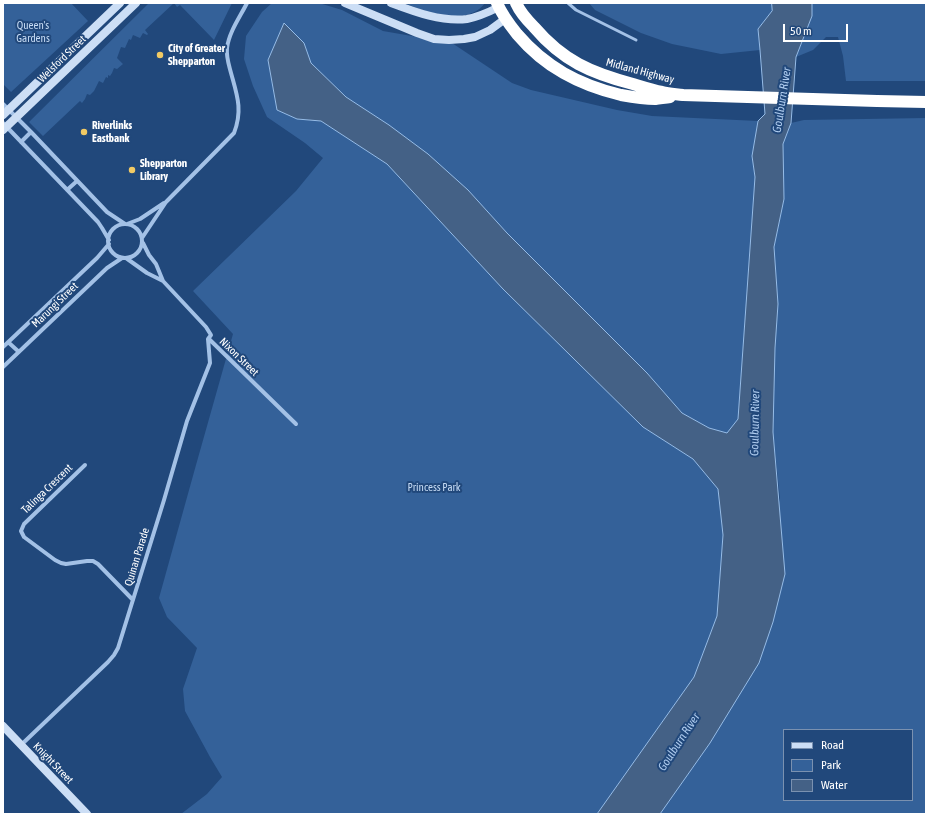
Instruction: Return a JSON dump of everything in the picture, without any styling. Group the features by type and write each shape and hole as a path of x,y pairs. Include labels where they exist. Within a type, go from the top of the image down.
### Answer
{"highway":[{"path":"498,5 517,5"},
{"name":"Midland Highway","path":"498,5 505,19 522,39 555,68 570,77 587,85 638,98 654,99 683,95"},
{"path":"505,19 517,5"},
{"name":"Midland Highway","path":"517,5 529,22 552,46 583,67 616,80 663,93 683,95"},
{"path":"683,95 926,102"}],"street":[{"name":"Welsford Street","path":"4,127 136,3"},
{"path":"109,242 110,235 116,228 140,220 166,202 234,133 239,108 228,62 227,49 232,32 247,3"},
{"path":"345,3 434,39 449,40 475,37 490,30 505,19"},
{"path":"394,4 441,19 455,20 468,19 498,5"},
{"name":"Welsford Street","path":"5,110 118,5"},
{"path":"118,5 124,15"},
{"path":"4,127 21,142 98,222 113,253 124,258 131,257 139,252 142,240 137,229 126,224 108,212 16,117 5,110"},
{"path":"21,142 31,132"},
{"path":"67,190 77,181"},
{"path":"142,240 166,202"},
{"name":"Nixon Street","path":"142,240 149,255 156,264 163,281"},
{"name":"Marungi Street","path":"3,347 97,258 109,242"},
{"name":"Marungi Street","path":"3,367 107,268 124,258"},
{"name":"Nixon Street","path":"124,258 147,273 163,281 206,327 211,335 208,339 296,424"},
{"name":"Quinan Parade","path":"21,745 108,662 118,648 187,421 210,363 208,339"},
{"path":"8,342 19,352"},
{"name":"Talinga Crescent","path":"85,465 24,524 21,531 24,537 61,563 66,564 93,561 98,564 133,600"},
{"name":"Knight Street","path":"3,726 87,814"}],"lane":[{"path":"568,3 576,10 636,40"}],"green space":[{"name":"Queen's Gardens","path":"3,3 71,3 88,21 11,92 3,84"},
{"path":"149,3 174,3 145,30 148,34 147,35 143,33 140,38 133,35 131,40 129,39 125,48 121,47 117,58 123,64 117,69 114,68 110,76 108,75 108,78 106,77 103,83 99,81 94,91 90,95 87,94 82,103 80,101 43,136 29,122"},
{"path":"174,3 232,3 214,40 180,5 177,7"},
{"name":"Princess Park","path":"272,3 319,3 342,10 383,31 452,43 512,83 531,90 617,110 652,116 758,121 752,156 755,177 738,419 727,434 709,428 682,413 647,373 507,233 468,190 389,125 346,97 311,63 304,43 268,60 277,110 297,119 321,121 387,164 503,289 643,427 693,459 718,489 723,535 717,616 694,677 597,814 181,814 207,794 222,777 185,711 183,689 197,648 167,617 159,598 233,334 193,291 296,191 323,158 305,143 267,117 253,86 244,59 246,36 262,12"},
{"path":"404,3 485,3 478,10 458,16 435,13"},
{"path":"589,3 772,3 772,11 758,29 760,50 721,54 672,44 641,33 595,10"},
{"path":"812,3 926,3 926,81 846,81 843,56 838,37 826,37 813,50 796,57 812,16"},
{"path":"926,118 926,814 660,814 710,743 780,499 773,432 775,348 778,304 774,247 784,199 783,144 791,123 804,120"}],"water":[{"name":"Goulburn River","path":"772,3 812,3 812,16 796,57 791,123 783,144 784,199 774,247 778,304 775,348 773,432 785,574 773,622 759,663 710,743 660,814 597,814 694,677 717,616 723,535 718,489 693,459 643,427 503,289 387,164 321,121 297,119 277,110 268,60 284,23 304,43 311,63 346,97 389,125 428,154 468,190 507,233 647,373 682,413 709,428 727,433 738,419 755,177 752,156 758,121 765,114 758,29 772,11"}],"place":[{"name":"City of Greater Shepparton","path":"160,55"},
{"name":"Riverlinks Eastbank","path":"84,132"},
{"name":"Shepparton Library","path":"132,170"}]}
